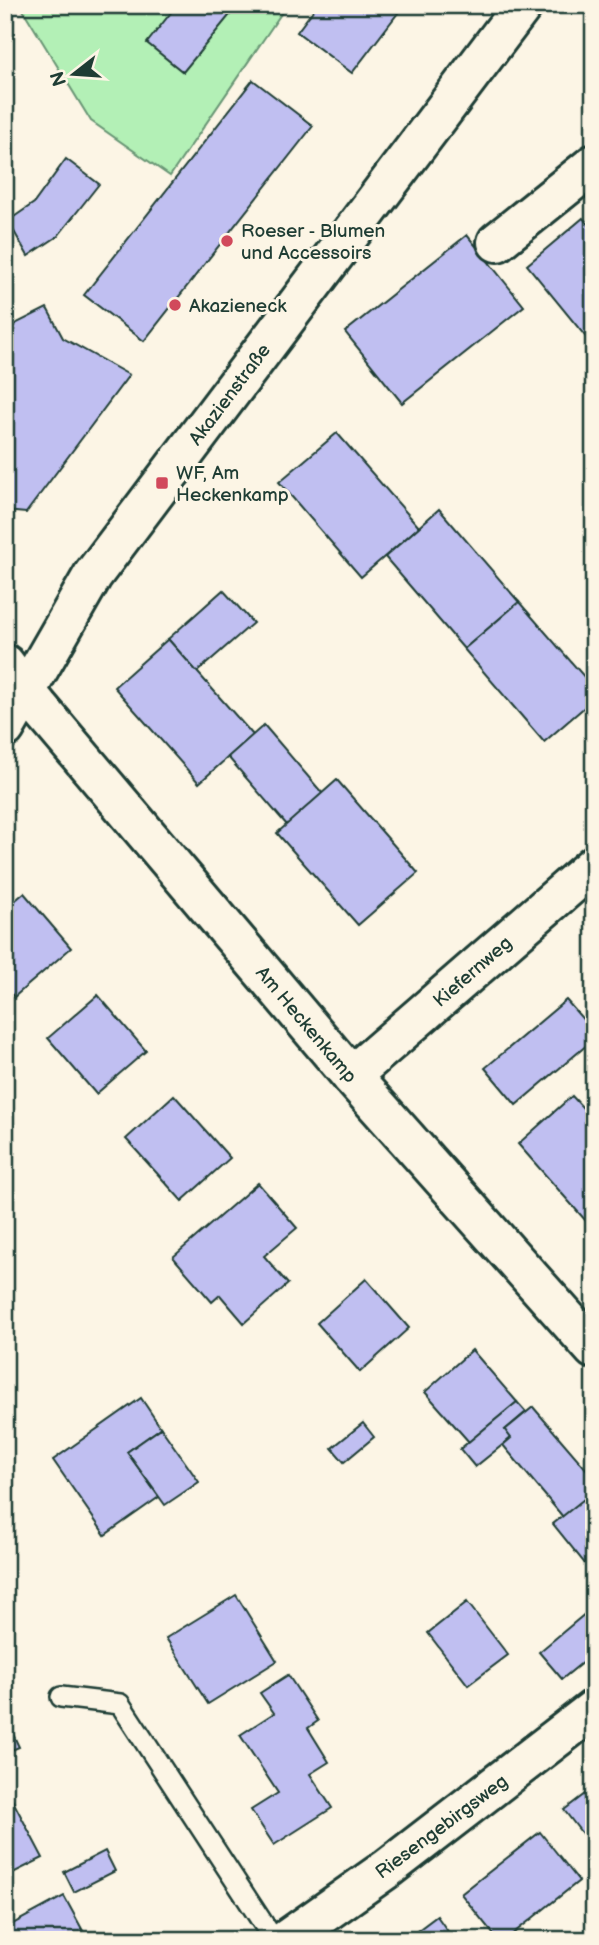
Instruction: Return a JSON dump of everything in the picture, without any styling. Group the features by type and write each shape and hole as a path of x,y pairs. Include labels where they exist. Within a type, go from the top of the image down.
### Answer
{"street":[{"name":"Akazienstraße","path":"5,728 16,678 523,5"},
{"path":"497,242 594,164"},
{"name":"Am Heckenkamp","path":"16,678 351,1076 594,1349"},
{"name":"Kiefernweg","path":"351,1076 594,865"},
{"name":"Riesengebirgsweg","path":"286,1940 388,1868 594,1709"}],"lane":[{"path":"61,1697 120,1704 274,1940"}],"green space":[{"path":"20,5 287,5 170,176 91,121"}],"building":[{"path":"177,5 238,5 183,72 147,43"},
{"path":"317,5 404,5 352,73 297,32"},
{"path":"253,80 313,126 144,341 84,295"},
{"path":"66,159 99,184 58,236 28,256 8,221 34,203"},
{"path":"583,218 594,231 594,347 527,265"},
{"path":"467,235 524,306 402,403 345,332"},
{"path":"47,308 63,338 129,375 26,513 5,511 5,329"},
{"path":"337,433 419,527 361,577 279,482"},
{"path":"439,509 519,602 464,649 385,557"},
{"path":"223,590 253,623 197,672 168,639"},
{"path":"519,602 594,688 594,699 544,742 464,649"},
{"path":"168,639 253,735 199,783 114,687"},
{"path":"264,725 323,794 287,825 228,757"},
{"path":"337,780 418,873 358,925 277,833"},
{"path":"24,893 71,948 14,997 5,987 5,909"},
{"path":"98,995 146,1051 96,1094 48,1038"},
{"path":"566,1000 594,1032 594,1039 516,1105 485,1068"},
{"path":"174,1095 230,1158 182,1201 126,1139"},
{"path":"572,1096 594,1120 594,1230 518,1144"},
{"path":"258,1183 297,1228 264,1256 288,1284 244,1323 220,1295 212,1302 173,1257"},
{"path":"366,1279 409,1328 360,1372 317,1323"},
{"path":"472,1350 517,1402 469,1442 425,1392"},
{"path":"141,1398 161,1428 127,1452 159,1497 105,1535 53,1460"},
{"path":"517,1402 526,1412 505,1430 511,1438 475,1467 460,1449"},
{"path":"533,1407 594,1478 594,1491 563,1517 503,1445 511,1438 505,1430"},
{"path":"363,1423 374,1437 344,1462 332,1448"},
{"path":"161,1428 199,1482 165,1505 127,1452"},
{"path":"594,1491 594,1575 553,1524"},
{"path":"236,1595 277,1661 208,1704 166,1638"},
{"path":"467,1602 508,1655 468,1685 428,1633"},
{"path":"586,1613 594,1623 594,1653 562,1679 539,1652"},
{"path":"288,1675 318,1721 308,1728 329,1762 310,1774 332,1808 274,1845 251,1810 278,1793 240,1735 274,1713 260,1693"},
{"path":"5,1717 19,1747 5,1753"},
{"path":"5,1786 43,1858 5,1877"},
{"path":"594,1787 594,1849 564,1810"},
{"path":"540,1832 579,1881 505,1940 498,1940 461,1894"},
{"path":"105,1851 115,1871 74,1892 64,1872"},
{"path":"64,1896 88,1940 5,1940 5,1928"},
{"path":"437,1916 454,1940 405,1940"}],"place":[{"name":"Roeser - Blumen und Accessoirs","path":"227,241"},
{"name":"Akazieneck","path":"175,305"},
{"name":"WF, Am Heckenkamp","path":"162,483"}]}
